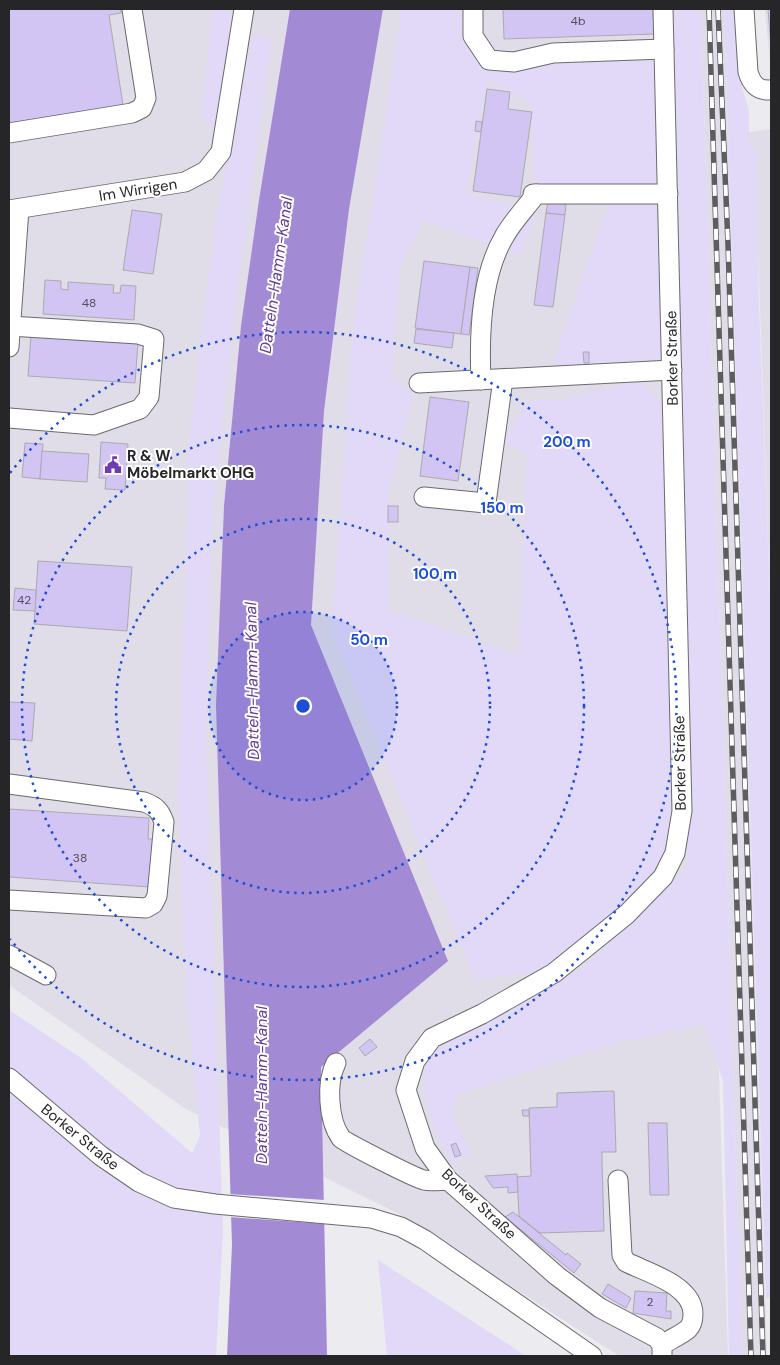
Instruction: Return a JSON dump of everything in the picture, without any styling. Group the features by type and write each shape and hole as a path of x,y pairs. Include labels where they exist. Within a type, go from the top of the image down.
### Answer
{"street":[{"path":"9,133 132,113 142,108 146,98 132,9"},
{"name":"Im Wirrigen","path":"9,347 14,210 185,182 206,171 221,152 244,9"},
{"path":"474,9 473,36 489,60 514,62 553,53 664,49"},
{"name":"Borker Straße","path":"662,1351 657,1338 600,1308 557,1276 448,1180 425,1148 406,1090 415,1061 432,1038 482,1014 554,973 627,914 663,877 675,853 682,810 663,9"},
{"path":"744,9 748,72 751,81 758,88 771,90"},
{"path":"481,380 479,351 489,271 504,236 535,194 668,194"},
{"path":"9,418 94,425 140,408 149,397 154,339 138,334 10,326"},
{"path":"419,383 672,370"},
{"path":"424,497 486,503 504,379"},
{"path":"9,784 144,802 155,806 161,813 164,822 157,896 153,904 146,908 9,900"},
{"path":"9,955 46,975"},
{"path":"336,1063 330,1073 331,1098 334,1125 342,1139 425,1181 448,1180"},
{"name":"Borker Straße","path":"9,1078 101,1156 138,1182 174,1198 215,1204 341,1214 371,1218 401,1227 425,1240 592,1356"},
{"path":"618,1180 622,1255 626,1262 676,1287 685,1294 693,1313 692,1323 688,1329 662,1351"}],"shaded area":[{"path":"9,9 685,9 728,1356 619,1356 399,1214 186,1109 9,985"},
{"path":"213,9 233,9 216,128 201,118"},
{"path":"402,9 463,9 461,29 532,64 656,58 666,357 550,372 615,184 535,186 531,102 488,80 465,193 536,212 520,255 422,220 400,268 392,378 413,394 389,492 388,610 519,655 527,454 503,441 530,400 563,400 638,381 667,407 675,826 658,874 602,928 539,972 475,979 332,631 353,329"},
{"path":"673,9 701,9 742,1356 729,1356 723,1081 705,1023 617,1043 456,1094 453,1118 471,1153 452,1164 435,1127 424,1083 424,1070 428,1059 439,1043 581,969 654,902 687,868"},
{"path":"701,9 724,9 767,1356 742,1356"},
{"path":"724,9 735,9 742,87 749,110 749,147 756,148 759,305 771,624 771,1298 766,1298"},
{"path":"765,9 771,9 771,74"},
{"path":"253,35 272,39 235,306 213,513 206,731 223,1232 216,1356 9,1356 9,1010 81,1058 192,1153 200,1136 186,989 178,790 189,492 187,459 216,219"},
{"path":"771,129 771,624 756,148 749,148 749,132"},
{"path":"378,1260 526,1356 387,1356"}],"water":[{"name":"Datteln-Hamm-Kanal","path":"290,9 383,9 349,209 324,411 311,625 448,961 321,1067 327,1356 227,1356 232,1245 216,705 224,506 241,326"}],"pier":[{"path":"228,1194 325,1200 326,1224 229,1217"}],"building":[{"path":"9,9 121,9 121,13 109,15 123,105 9,123"},
{"path":"503,9 653,9 654,34 504,39"},
{"path":"768,9 771,9 771,47"},
{"path":"487,89 510,92 508,109 532,112 520,197 473,191"},
{"path":"476,121 482,122 481,132 475,131"},
{"path":"548,202 566,204 565,215 546,213"},
{"path":"132,210 162,214 153,274 123,270"},
{"path":"546,213 565,215 553,307 534,305"},
{"path":"424,261 470,267 461,334 415,328"},
{"path":"470,267 478,268 469,335 461,334"},
{"path":"45,280 61,281 61,289 68,290 68,282 114,285 113,293 120,293 121,285 136,286 134,320 43,314"},
{"path":"416,329 454,333 452,348 414,343"},
{"path":"31,336 138,343 135,383 28,376"},
{"path":"583,352 589,352 589,363 584,363"},
{"path":"430,397 469,402 458,481 420,476"},
{"path":"101,442 128,444 125,490 105,489 106,478 99,478"},
{"path":"25,443 43,444 40,479 22,477"},
{"path":"42,451 89,454 87,482 40,479"},
{"path":"388,506 398,506 398,522 388,522"},
{"path":"38,561 132,567 127,631 34,624"},
{"path":"15,588 36,590 35,611 13,610"},
{"path":"9,702 35,703 32,741 9,739"},
{"path":"9,809 149,818 148,839 154,839 150,887 9,877"},
{"path":"370,1039 377,1047 365,1056 359,1048"},
{"path":"614,1091 616,1152 602,1152 604,1231 540,1233 519,1216 517,1177 531,1176 529,1108 557,1107 557,1093"},
{"path":"522,1110 529,1110 529,1116 523,1116"},
{"path":"648,1123 667,1123 669,1195 650,1195"},
{"path":"456,1143 461,1155 455,1157 451,1145"},
{"path":"517,1174 518,1192 508,1193 508,1187 493,1188 485,1176"},
{"path":"513,1212 566,1255 567,1253 581,1264 574,1273 505,1217"},
{"path":"608,1284 631,1298 626,1308 602,1294"},
{"path":"635,1291 667,1293 666,1311 671,1311 671,1319 633,1313"}],"railway":[{"path":"709,9 751,1356"},
{"path":"718,9 728,244 763,1356"}],"place":[{"name":"R & W Möbelmarkt OHG","path":"113,465"}]}
